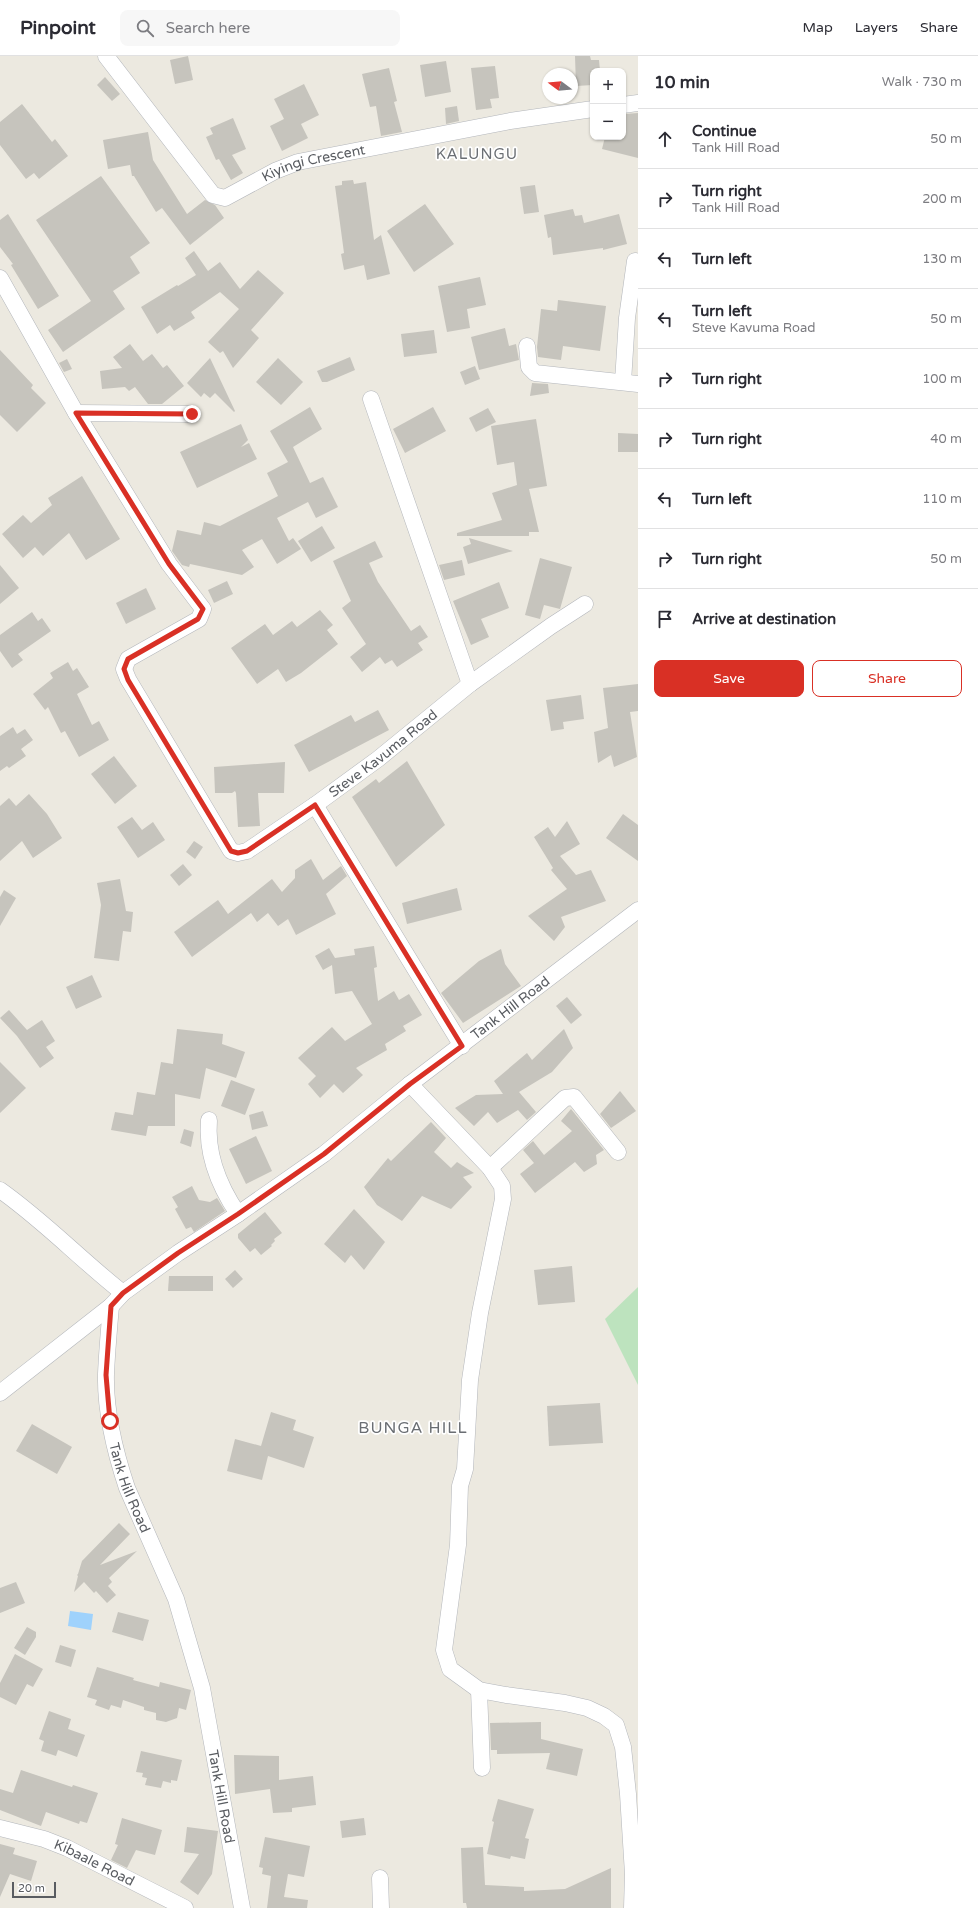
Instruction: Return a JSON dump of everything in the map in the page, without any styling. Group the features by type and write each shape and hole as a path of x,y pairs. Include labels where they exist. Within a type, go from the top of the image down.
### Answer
{"street":[{"name":"Kiyingi Crescent","path":"106,56 213,195 225,198 275,171 298,162 510,121 590,109"},
{"path":"626,105 638,103"},
{"path":"527,346 529,367 535,373 631,383 627,318 635,261"},
{"path":"0,278 76,413 192,414"},
{"path":"371,400 470,684"},
{"name":"Steve Kavuma Road","path":"76,413 169,564 203,609 198,619 128,659 124,669 128,680 231,851 238,853 247,851 315,805 378,759 470,684 551,626 585,604"},
{"path":"315,805 462,1046"},
{"name":"Tank Hill Road","path":"242,1908 202,1688 176,1599 127,1488 113,1435 110,1421 106,1375 111,1306 123,1293 178,1253 238,1214 324,1154 410,1084 462,1046 638,910"},
{"path":"410,1084 490,1168 502,1186 503,1199 480,1313 470,1380 465,1469 460,1486 458,1545 444,1650 450,1669 479,1690 580,1706 604,1716 616,1725 623,1747 628,1794 632,1860 632,1908"},
{"path":"490,1168 565,1098 569,1097 574,1097 618,1152"},
{"path":"209,1120 208,1136 213,1165 220,1184 238,1214"},
{"path":"0,1190 26,1209 87,1264 123,1293"},
{"path":"0,1393 111,1306"},
{"path":"479,1690 482,1768"},
{"name":"Kibaale Road","path":"0,1828 44,1839 67,1848 185,1908"},
{"path":"380,1878 381,1908"}],"green space":[{"path":"638,1287 638,1385 605,1319"}],"water":[{"path":"70,1611 93,1614 91,1630 68,1626"}],"building":[{"path":"188,56 193,80 175,84 170,60"},
{"path":"575,56 590,56 591,60 599,60 600,68 590,68 590,85 578,86 578,68 575,68"},
{"path":"446,61 451,92 425,97 420,65"},
{"path":"495,66 499,98 490,99 492,108 476,110 471,68"},
{"path":"389,68 397,101 394,102 402,132 381,136 376,106 370,107 362,74"},
{"path":"105,77 120,94 112,101 97,85"},
{"path":"304,84 319,115 301,124 308,138 282,151 270,126 284,119 274,99"},
{"path":"22,104 52,142 55,139 68,156 39,179 34,173 26,179 0,145 0,122"},
{"path":"457,106 459,121 446,124 445,108"},
{"path":"638,113 638,158 602,149 604,140 626,140 626,114"},
{"path":"233,118 246,149 232,155 243,173 231,180 219,159 216,160 206,137 213,134 210,128"},
{"path":"148,132 153,160 187,214 205,200 215,205 224,218 190,245 162,208 156,212 134,176 132,176 130,165 108,169 103,140"},
{"path":"101,176 150,243 130,257 140,273 113,291 125,309 63,352 48,330 91,301 36,220"},
{"path":"353,180 354,184 366,182 374,240 381,235 390,274 367,280 364,265 344,270 341,254 344,253 335,186 342,185 342,181"},
{"path":"535,185 539,212 524,214 520,187"},
{"path":"425,204 454,244 414,272 387,231"},
{"path":"573,209 575,216 582,215 584,223 619,214 627,244 603,250 603,248 553,255 551,237 548,238 544,215"},
{"path":"8,214 59,296 38,309 11,265 13,264 0,247 0,220"},
{"path":"194,251 208,271 220,262 240,289 258,270 284,293 251,330 259,338 233,368 223,351 220,353 208,342 239,309 220,292 191,312 195,318 174,331 170,325 157,334 141,307 196,275 185,258"},
{"path":"480,277 486,305 467,309 470,328 447,332 438,286"},
{"path":"558,300 606,306 600,351 563,346 561,360 538,357 537,347 541,309 557,311"},
{"path":"505,328 509,346 516,344 519,360 479,370 471,337"},
{"path":"434,330 437,353 404,357 401,334"},
{"path":"130,344 143,361 152,354 163,368 167,365 184,386 162,404 148,404 135,387 129,391 125,387 102,389 100,371 122,368 113,357"},
{"path":"0,350 33,385 31,388 46,403 17,432 0,415"},
{"path":"350,357 355,370 327,382 322,382 317,371"},
{"path":"210,358 235,411 234,412 215,393 210,398 204,393 201,397 187,383"},
{"path":"278,358 303,382 281,405 256,382"},
{"path":"67,359 72,369 64,372 59,363"},
{"path":"475,366 480,379 465,385 460,372"},
{"path":"532,383 548,384 549,393 530,396"},
{"path":"310,407 322,429 293,447 310,483 323,477 338,507 316,518 308,502 277,518 289,541 293,538 301,549 277,564 262,539 242,550 254,567 242,575 190,564 189,567 182,565 172,551 177,530 201,535 204,522 220,526 278,496 267,473 288,462 270,431"},
{"path":"433,407 446,431 405,453 393,429"},
{"path":"488,408 496,422 476,432 469,418"},
{"path":"536,419 547,486 529,489 539,532 529,532 529,536 457,536 457,533 502,520 492,493 517,485 514,462 497,465 491,426"},
{"path":"241,424 248,440 241,447 249,443 257,459 197,488 180,452"},
{"path":"618,433 638,434 638,452 618,452"},
{"path":"82,476 120,539 86,560 69,533 43,556 35,547 23,558 2,534 23,515 31,523 52,505 48,498"},
{"path":"322,526 335,548 311,562 298,541"},
{"path":"469,538 513,551 468,564 463,547 471,544"},
{"path":"375,541 383,557 369,563 378,582 411,631 420,625 428,637 418,643 423,650 397,667 392,660 385,664 380,657 362,672 350,657 366,644 342,608 351,601 333,561"},
{"path":"540,558 572,567 560,609 544,605 540,619 525,615"},
{"path":"462,560 465,575 444,580 439,565"},
{"path":"0,565 19,588 0,604"},
{"path":"227,581 233,594 214,603 208,590"},
{"path":"499,582 509,608 481,619 489,637 471,645 453,601"},
{"path":"146,588 156,609 126,624 116,603"},
{"path":"320,610 333,625 327,630 338,644 301,673 286,682 278,669 257,684 231,648 265,624 273,635 292,621 297,627"},
{"path":"32,612 38,621 42,618 51,631 18,654 23,660 12,668 0,651 0,635"},
{"path":"68,662 73,671 77,668 89,687 77,694 92,725 99,721 109,740 79,757 65,731 61,733 48,707 45,710 33,694 53,678 50,673"},
{"path":"638,684 638,711 630,712 637,757 614,767 611,755 598,763 594,732 608,728 603,688"},
{"path":"581,695 584,719 563,722 564,729 551,731 546,700"},
{"path":"378,710 389,730 309,772 294,745 351,715 355,722"},
{"path":"13,727 17,734 25,729 33,740 21,749 26,756 9,768 7,766 0,771 0,736"},
{"path":"114,756 137,786 115,804 91,774"},
{"path":"407,761 445,825 396,867 352,797 376,779 379,783"},
{"path":"285,762 284,793 258,793 260,826 238,827 236,793 235,791 232,793 215,793 214,767"},
{"path":"29,794 47,814 62,838 33,858 22,841 0,861 0,806 9,798 16,806"},
{"path":"623,814 638,825 638,861 606,838"},
{"path":"132,817 142,830 153,822 165,840 138,858 117,827"},
{"path":"567,821 580,844 560,856 576,875 591,870 606,901 561,917 565,927 554,941 528,916 567,889 551,870 553,868 534,837 548,827 555,837"},
{"path":"194,841 203,847 195,859 186,852"},
{"path":"311,859 323,880 341,866 347,876 326,894 336,914 296,935 288,919 278,926 268,913 257,922 251,913 192,957 174,932 218,900 228,914 272,879 282,892 295,878 295,870"},
{"path":"183,864 192,875 179,886 170,875"},
{"path":"120,879 126,911 133,912 131,932 123,931 119,961 94,958 101,905 97,883"},
{"path":"457,888 462,910 407,924 402,903"},
{"path":"4,890 16,898 0,926 0,897"},
{"path":"374,946 377,967 374,968 378,1001 394,991 399,1000 409,994 422,1015 403,1026 406,1031 385,1044 387,1050 356,1068 363,1075 343,1093 334,1084 320,1098 308,1084 316,1076 298,1058 332,1027 345,1041 372,1024 352,991 335,994 332,965 323,970 315,956 329,948 335,958 355,955 354,949"},
{"path":"501,949 505,964 521,986 463,1023 441,993 479,961"},
{"path":"92,975 102,997 76,1009 66,987"},
{"path":"567,997 582,1015 571,1024 556,1006"},
{"path":"9,1010 27,1030 42,1020 55,1041 46,1047 54,1058 40,1068 17,1036 0,1018"},
{"path":"177,1029 223,1034 222,1044 245,1052 236,1078 206,1068 200,1099 175,1094 175,1126 148,1126 146,1136 111,1130 115,1112 133,1115 137,1092 155,1095 161,1062 173,1064"},
{"path":"564,1029 573,1048 552,1072 519,1092 536,1112 527,1120 518,1110 497,1123 488,1112 474,1126 455,1108 476,1095 503,1094 494,1081 527,1053 532,1060"},
{"path":"0,1062 26,1088 0,1113"},
{"path":"231,1080 255,1089 245,1115 221,1106"},
{"path":"620,1091 636,1111 611,1128 600,1114"},
{"path":"571,1109 604,1150 596,1155 597,1164 584,1172 575,1162 535,1193 520,1174 534,1163 523,1150 533,1141 544,1155 572,1131 561,1121"},
{"path":"263,1111 268,1126 252,1130 249,1115"},
{"path":"431,1122 446,1138 434,1152 451,1168 457,1162 474,1173 463,1177 472,1187 451,1209 422,1196 402,1221 377,1205 364,1187 388,1158 391,1161"},
{"path":"184,1129 194,1132 191,1147 180,1143"},
{"path":"256,1136 272,1171 246,1184 229,1149"},
{"path":"192,1186 199,1200 210,1202 217,1198 225,1211 194,1232 191,1227 186,1229 175,1209 178,1207 172,1197"},
{"path":"354,1209 385,1242 364,1270 351,1255 345,1263 324,1244"},
{"path":"265,1212 282,1233 274,1239 275,1241 271,1245 272,1246 261,1255 255,1248 250,1252 238,1238 238,1234"},
{"path":"572,1266 575,1302 538,1305 534,1270"},
{"path":"235,1270 243,1279 233,1288 225,1279"},
{"path":"169,1276 213,1276 213,1291 168,1291"},
{"path":"600,1403 603,1443 549,1446 547,1406"},
{"path":"271,1412 296,1420 293,1430 314,1437 304,1468 268,1456 262,1480 227,1471 235,1439 261,1446"},
{"path":"32,1424 72,1447 57,1474 16,1451"},
{"path":"119,1523 130,1534 100,1565 137,1551 109,1578 112,1582 108,1586 116,1595 107,1603 96,1591 94,1593 84,1582 74,1592 77,1575 82,1561"},
{"path":"16,1582 25,1603 0,1613 0,1588"},
{"path":"118,1612 149,1620 143,1641 112,1632"},
{"path":"27,1627 36,1632 36,1637 25,1655 14,1648"},
{"path":"60,1645 76,1650 71,1667 55,1662"},
{"path":"15,1654 43,1669 33,1687 27,1684 16,1705 0,1697 0,1683"},
{"path":"97,1667 134,1678 133,1680 159,1687 160,1682 191,1690 186,1710 179,1708 177,1718 166,1722 156,1720 156,1713 144,1710 144,1707 123,1700 121,1708 111,1705 109,1710 95,1705 97,1700 87,1697"},
{"path":"49,1711 71,1719 68,1729 85,1735 77,1757 58,1750 56,1756 41,1751 44,1741 39,1739"},
{"path":"541,1722 541,1739 583,1749 577,1776 546,1769 550,1753 497,1754 497,1750 491,1750 490,1723"},
{"path":"141,1751 182,1760 177,1781 171,1780 171,1783 163,1781 161,1788 145,1785 147,1778 142,1777 143,1773 136,1772"},
{"path":"234,1755 279,1756 279,1780 313,1776 316,1805 292,1808 292,1812 273,1813 270,1789 235,1794"},
{"path":"21,1770 72,1787 73,1785 98,1793 87,1823 80,1821 79,1824 46,1812 41,1826 0,1810 0,1789 13,1793"},
{"path":"498,1799 534,1809 525,1838 529,1839 525,1859 511,1856 510,1859 487,1854 494,1822 492,1821"},
{"path":"122,1818 162,1830 155,1855 136,1850 127,1868 111,1860 118,1845 115,1844"},
{"path":"364,1818 366,1835 342,1838 340,1821"},
{"path":"187,1827 218,1831 212,1874 198,1895 180,1882 199,1854 184,1852"},
{"path":"265,1837 310,1846 304,1877 288,1874 284,1897 308,1900 307,1908 267,1908 271,1876 262,1874 263,1868 259,1867"},
{"path":"0,1844 15,1848 13,1854 37,1861 31,1881 10,1874 0,1897"},
{"path":"483,1847 485,1885 524,1887 524,1891 565,1889 611,1868 611,1908 467,1908 466,1903 463,1903 461,1848"}],"district":[{"name":"KALUNGU","path":"477,154"},
{"name":"BUNGA HILL","path":"413,1428"}],"route":[{"path":"110,1421 106,1375 111,1306 123,1293 178,1253 238,1214 324,1154 410,1084 462,1046 315,805 247,851 238,853 231,851 128,680 124,669 128,659 198,619 202,614 203,609 169,564 76,413 128,412 192,414"}]}
